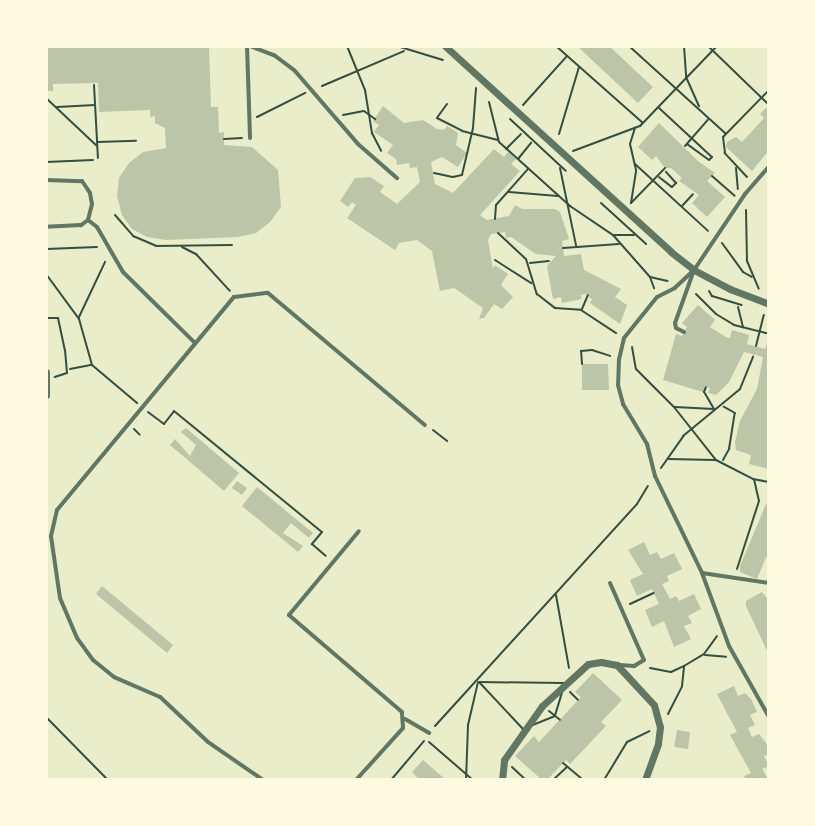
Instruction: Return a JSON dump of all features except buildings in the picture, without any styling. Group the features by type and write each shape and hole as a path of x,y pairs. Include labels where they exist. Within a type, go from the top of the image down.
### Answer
{"street":[{"path":"445,46 563,156 694,270 769,304"},
{"path":"46,372 46,395"},
{"path":"502,780 504,760 523,729 563,683 588,664 617,665 654,705 658,744 645,780"}],"lane":[{"path":"250,138 248,46 274,55 386,171 397,178"},
{"path":"684,332 676,328 675,323 694,270 769,166"},
{"path":"46,180 77,180 86,184 92,204 88,220 81,225 46,227"},
{"path":"88,220 97,227 123,272 195,343"},
{"path":"694,270 657,297 624,338 618,385 623,404 647,444 655,476 702,573 738,660 769,717"},
{"path":"263,780 208,742 160,697 114,677 93,660 77,638 60,598 51,536 57,510 234,297 268,293 425,425"},
{"path":"356,780 403,728 405,719 402,712 289,615 359,531"},
{"path":"702,573 769,583"},
{"path":"610,583 644,660 634,666 617,665"},
{"path":"405,719 429,733"}],"path":[{"path":"347,46 365,90 370,133 386,171"},
{"path":"397,46 405,51 446,60"},
{"path":"556,46 643,123"},
{"path":"629,46 725,134"},
{"path":"684,46 686,77 700,109"},
{"path":"708,46 769,105"},
{"path":"551,161 643,123 717,46"},
{"path":"224,139 250,138 253,122 260,115 405,51"},
{"path":"522,106 567,55"},
{"path":"558,139 580,66"},
{"path":"471,82 497,105"},
{"path":"94,85 98,158"},
{"path":"434,173 456,178 462,175 472,134 476,87"},
{"path":"755,182 736,166 722,147 725,134 769,90"},
{"path":"488,96 498,140 570,206 613,235 650,277 657,297"},
{"path":"46,98 97,145 136,141"},
{"path":"447,104 437,118 472,134 498,140"},
{"path":"56,107 95,105"},
{"path":"658,107 693,137 712,157 709,160 686,145 693,137 709,119"},
{"path":"342,115 364,111 375,119"},
{"path":"505,113 521,133 568,172"},
{"path":"635,128 630,144 635,164 631,204 653,181 658,176 665,169 676,183 672,187 658,176"},
{"path":"506,149 521,133"},
{"path":"518,159 532,143"},
{"path":"46,162 93,160"},
{"path":"635,164 715,237 743,272 752,277"},
{"path":"736,166 738,192"},
{"path":"560,167 576,245"},
{"path":"495,219 494,208 528,169"},
{"path":"712,176 746,209 747,254 752,277 759,290"},
{"path":"508,192 559,196"},
{"path":"681,206 693,194"},
{"path":"601,204 635,235 613,235"},
{"path":"115,215 138,239 156,246 232,245"},
{"path":"498,233 529,263 537,294 555,308 581,310 624,338"},
{"path":"563,248 620,243"},
{"path":"46,249 107,246"},
{"path":"181,247 196,254 234,297"},
{"path":"79,319 86,296 110,254"},
{"path":"495,260 532,284"},
{"path":"529,263 549,261"},
{"path":"46,274 79,319 92,365 164,424 174,411 322,532 312,544 334,562"},
{"path":"650,277 677,283"},
{"path":"693,291 716,314 743,327 769,334"},
{"path":"581,310 588,295"},
{"path":"738,306 743,327"},
{"path":"756,346 765,314"},
{"path":"46,318 58,318 67,370 64,376 47,378"},
{"path":"629,333 636,369"},
{"path":"582,364 581,351 600,351 636,369 674,407 716,460"},
{"path":"664,465 692,429 743,385 753,356"},
{"path":"67,370 92,365"},
{"path":"706,387 704,392 714,409"},
{"path":"722,406 735,413 729,449 723,461"},
{"path":"674,407 714,409"},
{"path":"425,425 447,441"},
{"path":"668,458 723,461 753,479 769,482"},
{"path":"391,780 429,733 479,682 637,504 655,476"},
{"path":"737,578 739,559 759,501 753,479"},
{"path":"621,607 654,593"},
{"path":"555,594 570,677"},
{"path":"648,668 671,672 704,654 722,623"},
{"path":"704,654 738,660"},
{"path":"479,682 563,683"},
{"path":"479,682 523,729"},
{"path":"466,780 468,725 479,682"},
{"path":"46,717 108,780"},
{"path":"425,739 473,780"},
{"path":"504,760 526,780"},
{"path":"563,763 583,780"},
{"path":"553,780 568,766"}]}
